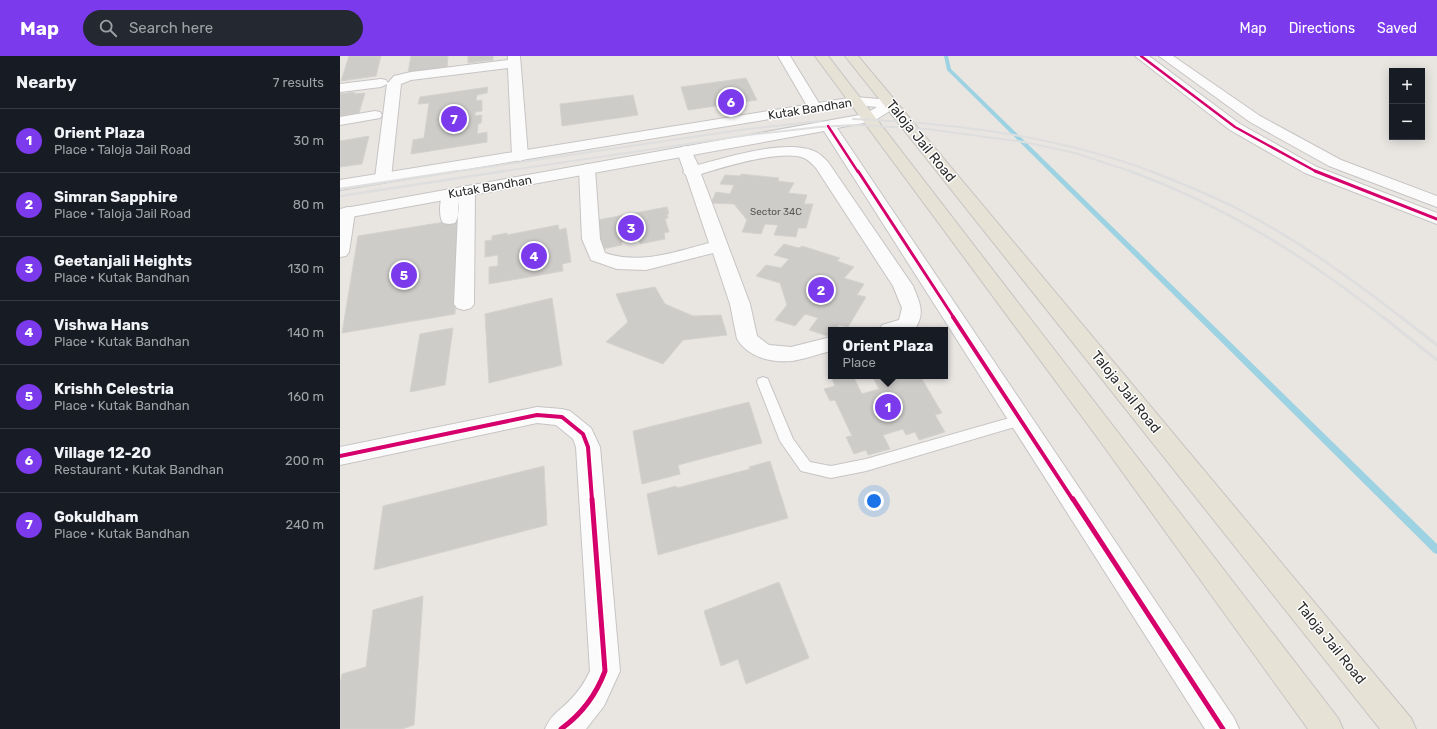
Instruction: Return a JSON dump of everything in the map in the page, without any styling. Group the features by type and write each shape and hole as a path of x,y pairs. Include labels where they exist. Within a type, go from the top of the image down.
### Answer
{"main road":[{"name":"Taloja Jail Road","path":"821,56 1327,729"},
{"name":"Taloja Jail Road","path":"851,56 1400,729"}],"street":[{"path":"784,56 821,117 1223,729"},
{"path":"1141,56 1235,127 1311,170 1437,219"},
{"path":"1165,56 1255,119 1334,163 1437,202"},
{"path":"383,178 394,83 399,79 411,76 514,60 520,156"},
{"path":"340,88 381,83"},
{"name":"Kutak Bandhan","path":"344,213 684,151 821,117 855,100 891,104"},
{"name":"Kutak Bandhan","path":"340,185 520,156 821,117 868,118 891,104"},
{"path":"340,121 375,115"},
{"path":"684,151 740,304 747,339 764,352 771,353 791,354 828,345"},
{"path":"691,172 754,155 786,152 808,154 822,166 903,286 912,308 908,324 898,327"},
{"path":"586,169 591,239 597,256 617,263 646,264 719,246"},
{"path":"464,304 467,191"},
{"path":"449,219 450,194"},
{"path":"340,252 344,213"},
{"path":"340,456 537,415 562,417 583,434 588,447 605,670 599,686 585,707 569,724 561,729"}],"lane":[{"path":"763,382 787,442 806,467 831,472 866,465 1020,420"}],"building":[{"path":"349,56 381,56 376,76 341,81"},
{"path":"411,56 448,56 447,68 408,73"},
{"path":"468,56 493,56 493,60 468,63"},
{"path":"746,78 757,100 688,110 681,87"},
{"path":"488,87 487,93 477,95 476,101 482,100 482,111 475,112 475,116 482,115 481,123 478,124 477,134 487,132 487,142 411,154 413,140 424,138 429,103 418,104 420,97"},
{"path":"355,92 354,94 365,93 359,113 340,116 340,94"},
{"path":"633,95 638,115 562,126 560,104"},
{"path":"369,136 362,164 340,167 340,141"},
{"path":"741,174 779,178 778,181 794,183 788,193 807,195 804,204 813,204 806,228 798,228 796,237 774,235 778,225 765,224 761,234 742,232 747,220 734,204 711,203 716,192 730,194 734,185 720,184 725,175 740,176"},
{"path":"667,207 669,214 667,214 668,218 665,219 669,232 664,233 665,239 640,244 639,241 631,242 631,240 621,242 622,245 598,250 598,220"},
{"path":"457,220 455,314 342,333 358,236"},
{"path":"558,225 559,230 566,228 571,262 562,264 563,271 489,284 489,267 498,266 498,255 485,257 485,241 492,240 492,236 507,233 507,235"},
{"path":"784,244 799,248 802,246 840,258 837,261 854,267 844,278 864,284 857,295 866,297 848,327 839,325 838,327 828,327 828,336 809,330 818,318 805,314 795,326 775,320 787,305 780,283 756,276 766,265 781,268 789,259 774,255"},
{"path":"655,287 665,304 693,316 721,315 727,335 683,340 663,364 606,342 628,322 616,294"},
{"path":"552,298 562,365 489,383 485,314"},
{"path":"453,328 445,385 410,392 420,334"},
{"path":"832,379 854,379 862,394 879,389 874,379 922,379 942,413 935,415 945,432 919,440 915,432 906,435 903,429 883,435 890,449 868,455 866,450 854,454 846,437 852,436 835,400 830,401 824,389 835,386"},
{"path":"749,402 762,443 678,465 680,474 642,484 633,431"},
{"path":"770,461 788,518 658,555 647,494 676,486 677,488 750,469 749,467"},
{"path":"544,466 547,525 374,570 383,506"},
{"path":"779,582 809,658 746,684 738,659 721,666 704,611"},
{"path":"423,596 414,725 402,729 340,729 340,684 342,674 366,667 373,610"}],"waterway":[{"path":"946,56 949,69 1437,550"}],"railway":[{"path":"853,119 967,128 1043,140 1080,149 1150,171"},
{"path":"453,172 747,129 821,121"},
{"path":"498,172 748,135 819,127 856,125 927,129 1024,142 1075,153 1130,171"},
{"path":"340,189 459,171"},
{"path":"340,196 505,171"},
{"path":"1130,171 1199,200 1263,234 1294,253 1384,318"},
{"path":"1150,171 1218,199 1283,234 1344,274 1402,318"},
{"path":"1383,317 1437,360"},
{"path":"1401,317 1437,345"}],"cycle path":[{"path":"1141,56 1235,127 1311,170 1437,219"},
{"path":"828,126 1223,729"},
{"path":"340,456 537,415 562,417 583,434 588,447 605,671 598,688 582,711 561,729"}],"place":[{"name":"Village 12-20","path":"731,102"},
{"name":"Gokuldham","path":"454,119"},
{"name":"Geetanjali Heights","path":"631,228"},
{"name":"Vishwa Hans","path":"534,256"},
{"name":"Krishh Celestria","path":"404,275"},
{"name":"Simran Sapphire","path":"821,290"},
{"name":"Orient Plaza","path":"888,407"}]}
